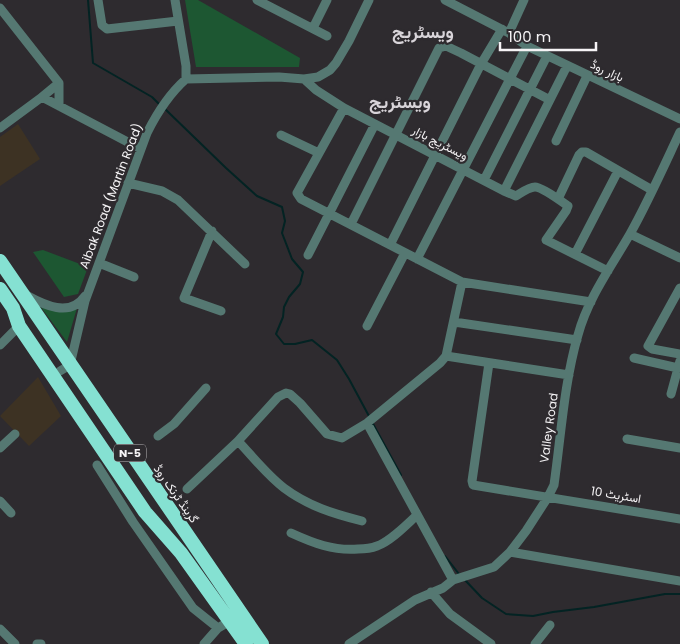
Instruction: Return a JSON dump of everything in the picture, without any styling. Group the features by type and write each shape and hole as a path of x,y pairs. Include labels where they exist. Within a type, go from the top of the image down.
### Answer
{"highway":[{"name":"گرینڈ ٹرنک روڈ","path":"0,261 17,285 116,452 181,553 224,625 246,644"},
{"name":"گرینڈ ٹرنک روڈ","path":"0,289 13,308 65,368 262,644"},
{"name":"گرینڈ ٹرنک روڈ","path":"13,308 20,326 145,512 181,553"}],"street":[{"path":"98,0 102,25 107,29 178,21"},
{"path":"175,0 186,79 279,77 304,79 318,77 330,70 349,41 368,0"},
{"path":"256,0 267,2 327,36"},
{"path":"312,28 327,0"},
{"name":"بازار روڈ","path":"445,0 505,31 527,46 680,119"},
{"path":"390,245 482,64 524,0"},
{"path":"0,8 59,83 59,106"},
{"path":"351,224 440,48 446,46 550,100"},
{"path":"417,259 527,46"},
{"path":"484,180 548,56"},
{"path":"504,191 567,66"},
{"path":"556,141 587,76"},
{"name":"Aibak Road (Martin Road)","path":"65,368 88,292 140,149 157,113 186,79"},
{"name":"ویسٹریج بازار","path":"304,79 316,90 344,108 504,191 516,196 532,187 536,187 558,199"},
{"path":"0,128 59,83"},
{"path":"42,97 140,149"},
{"path":"344,108 297,193 301,199 462,282 591,302"},
{"path":"308,255 375,124"},
{"name":"Valley Road","path":"349,644 415,600 444,588 459,578 494,567 510,552 548,497 554,485 577,340 591,302 630,234 680,132"},
{"path":"281,135 319,153"},
{"path":"608,271 546,240 568,206 558,199 578,155 586,152 652,190"},
{"path":"575,254 618,170"},
{"path":"128,182 162,191 178,200 245,264"},
{"path":"212,231 184,298 221,311"},
{"path":"630,234 680,258"},
{"path":"366,326 405,253"},
{"path":"99,264 134,277"},
{"path":"187,489 238,441 278,398 286,393 290,394 300,403 328,434 342,438 369,420 440,363 446,356 462,282"},
{"path":"17,285 25,294 55,308 68,308 77,305 88,292"},
{"path":"680,288 648,346 652,349 680,354"},
{"path":"454,322 577,340"},
{"path":"0,345 20,326"},
{"path":"446,356 570,375"},
{"path":"634,358 679,364 671,394"},
{"name":"اسٹریٹ 10","path":"489,363 472,481 473,485 680,519"},
{"path":"158,436 174,424 206,388"},
{"path":"369,420 417,515 459,578"},
{"path":"0,448 15,434"},
{"path":"627,439 680,448"},
{"path":"238,441 283,487 305,502 331,513 362,521"},
{"path":"97,465 133,522 193,608 224,625 204,644"},
{"path":"0,501 11,513"},
{"path":"291,533 314,544 331,548 364,548 377,546 402,529 417,515"},
{"path":"510,552 680,580"},
{"path":"431,592 450,614 491,644"},
{"path":"535,644 550,625"},
{"path":"0,629 15,644"}],"shaded area":[{"path":"18,124 40,159 0,186 0,137"},
{"path":"38,377 61,416 29,446 0,416"}],"green space":[{"path":"185,0 198,0 300,58 299,67 196,67"},
{"path":"43,250 88,267 78,294 64,297 33,252"},
{"path":"40,306 77,308 67,342"}],"waterway":[{"path":"88,0 93,63 152,97 160,105"},
{"path":"164,108 257,196 282,207 285,221 282,233 292,259 303,272 300,284 289,297 284,307 283,317 276,334 284,344 295,344 312,340 337,360 370,418"},
{"path":"372,422 401,475"},
{"path":"445,556 459,574"},
{"path":"464,579 482,598 506,614 533,616 665,594 680,594"}],"district":[{"name":"ویسٹریج","path":"423,32"},
{"name":"ویسٹریج","path":"400,102"}]}
